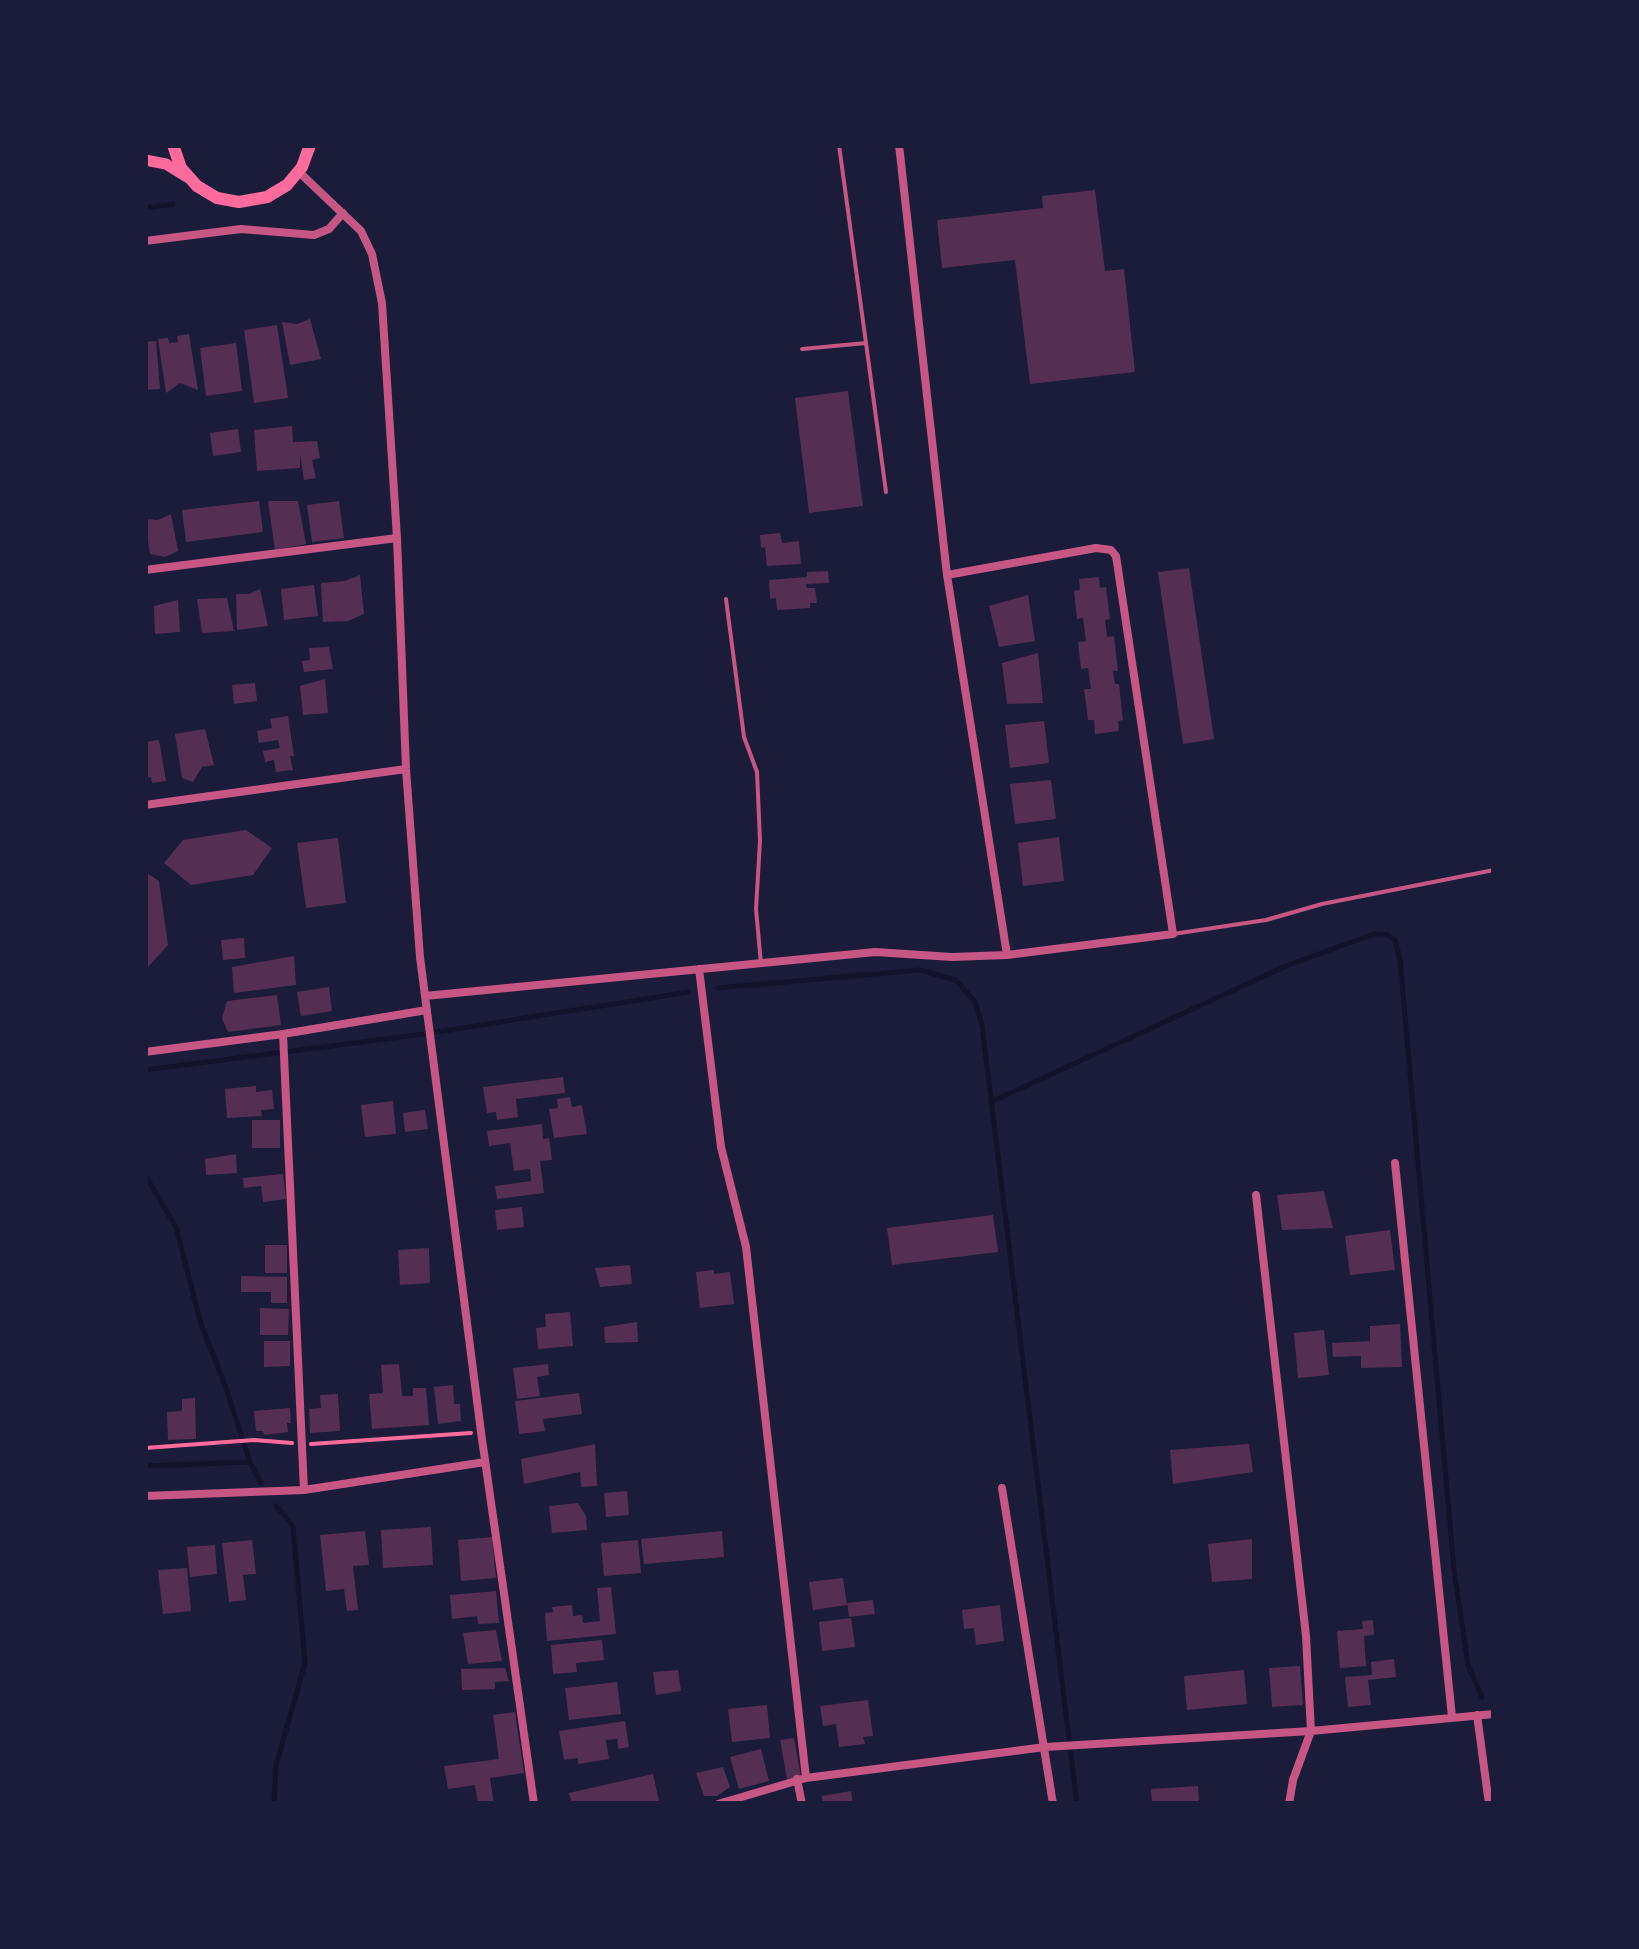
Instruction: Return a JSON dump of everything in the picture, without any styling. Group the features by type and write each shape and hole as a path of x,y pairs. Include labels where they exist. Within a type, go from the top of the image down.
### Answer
{"highway":[{"path":"173,145 178,162 193,182 217,198 251,202 278,192 298,172 309,150 324,145"}],"main road":[{"path":"145,160 170,166 193,182"}],"street":[{"path":"899,145 947,575 1007,955"},
{"path":"298,172 361,230 378,274 397,538 406,769 425,996 534,1804"},
{"path":"145,241 241,228 314,235 329,229 343,213"},
{"path":"145,570 397,538"},
{"path":"425,996 874,952 952,957 1007,955 1174,934 1116,556 1112,550 1096,548 947,575"},
{"path":"145,805 406,769"},
{"path":"699,969 721,1146 746,1247 802,1804"},
{"path":"145,1052 283,1038 427,1010"},
{"path":"283,1038 304,1490"},
{"path":"1395,1164 1452,1718"},
{"path":"1256,1195 1306,1636 1312,1731 1288,1804"},
{"path":"145,1496 304,1490 485,1462"},
{"path":"1002,1488 1047,1747 1053,1804"},
{"path":"718,1804 802,1779 1086,1742 1312,1731 1494,1714"},
{"path":"1477,1716 1489,1804"}],"lane":[{"path":"839,145 886,492"},
{"path":"802,349 866,342"},
{"path":"726,599 744,738 757,772 760,842 756,909 761,964"},
{"path":"1174,934 1266,920 1322,904 1494,870"}],"path":[{"path":"145,1448 240,1440 303,1444 481,1432"}],"building":[{"path":"1095,190 1105,271 1124,269 1135,372 1030,384 1015,260 942,268 937,220 1043,208 1042,196"},
{"path":"310,319 321,359 290,365 282,322 297,324"},
{"path":"277,325 288,398 254,403 244,330"},
{"path":"189,334 198,390 180,383 166,393 158,339 178,342 177,336"},
{"path":"156,341 160,389 145,390 145,342"},
{"path":"236,343 242,391 206,396 200,348"},
{"path":"848,391 863,506 809,513 795,398"},
{"path":"292,426 293,442 317,441 320,458 312,460 316,478 304,480 300,454 300,468 257,471 254,430"},
{"path":"238,429 241,452 213,456 210,433"},
{"path":"259,501 263,532 186,542 182,510"},
{"path":"268,501 298,501 306,544 275,550"},
{"path":"339,501 344,538 312,542 307,505"},
{"path":"171,514 178,551 165,557 150,554 145,519 158,520"},
{"path":"780,533 782,543 799,541 801,564 767,566 760,535"},
{"path":"1189,568 1214,739 1183,744 1158,572"},
{"path":"828,571 829,583 806,584 807,588 815,588 817,603 810,603 810,608 777,610 776,598 770,599 769,580"},
{"path":"360,575 364,614 348,621 323,622 321,583"},
{"path":"1099,577 1100,588 1106,587 1110,619 1105,620 1107,637 1114,636 1118,671 1113,671 1115,684 1119,684 1123,720 1118,721 1119,731 1095,734 1094,720 1088,720 1084,689 1091,689 1088,668 1081,669 1078,642 1086,641 1083,618 1077,619 1074,591 1080,590 1079,579"},
{"path":"314,585 318,616 284,620 281,589"},
{"path":"260,589 268,626 237,630 236,594"},
{"path":"1028,595 1035,641 999,647 989,606"},
{"path":"227,598 234,631 202,633 197,599"},
{"path":"178,600 180,632 155,634 154,606"},
{"path":"329,647 333,669 304,672 302,661 310,660 309,648"},
{"path":"1038,653 1043,703 1007,704 1002,663"},
{"path":"325,679 328,713 303,715 300,686"},
{"path":"255,683 257,701 234,704 232,685"},
{"path":"288,716 293,770 276,772 274,760 265,762 263,751 280,748 278,740 259,743 257,731 272,728 270,719"},
{"path":"1044,721 1049,763 1010,768 1005,725"},
{"path":"205,729 214,765 202,767 193,782 182,778 175,734"},
{"path":"159,740 166,781 152,783 151,777 145,778 145,742"},
{"path":"1051,780 1056,819 1015,824 1010,784"},
{"path":"246,830 272,848 253,875 191,885 164,863 183,840"},
{"path":"1059,837 1064,881 1023,886 1018,843"},
{"path":"338,838 346,903 306,908 297,843"},
{"path":"145,872 159,881 168,945 145,970"},
{"path":"244,938 245,958 223,960 221,940"},
{"path":"294,956 296,985 234,993 232,967"},
{"path":"329,987 332,1011 301,1016 297,992"},
{"path":"277,995 281,1025 228,1032 222,1018 227,1001"},
{"path":"563,1077 565,1093 516,1099 518,1117 497,1120 496,1112 487,1113 483,1087"},
{"path":"256,1086 256,1092 272,1090 274,1109 261,1110 262,1116 227,1118 225,1089"},
{"path":"570,1097 572,1107 582,1105 587,1134 554,1138 549,1109 558,1108 557,1099"},
{"path":"393,1101 396,1134 365,1137 361,1105"},
{"path":"425,1110 428,1129 405,1132 403,1113"},
{"path":"252,1120 280,1120 280,1148 252,1148"},
{"path":"542,1124 543,1139 549,1138 552,1160 540,1161 544,1193 497,1199 495,1186 531,1181 530,1169 514,1171 510,1143 489,1146 487,1131"},
{"path":"236,1154 237,1173 206,1175 205,1159"},
{"path":"283,1174 286,1199 263,1202 261,1186 244,1188 243,1178"},
{"path":"1324,1191 1333,1228 1282,1230 1277,1195"},
{"path":"522,1207 524,1227 497,1230 495,1210"},
{"path":"993,1215 998,1252 892,1265 887,1228"},
{"path":"1390,1230 1395,1270 1350,1275 1345,1236"},
{"path":"265,1245 287,1245 287,1273 265,1273"},
{"path":"429,1248 430,1283 400,1285 398,1250"},
{"path":"630,1265 632,1284 600,1287 595,1268"},
{"path":"714,1270 714,1274 730,1272 734,1304 700,1308 696,1272"},
{"path":"241,1276 287,1277 287,1303 271,1303 271,1292 241,1292"},
{"path":"260,1308 289,1309 288,1335 260,1335"},
{"path":"570,1312 573,1346 538,1349 536,1328 546,1327 545,1314"},
{"path":"637,1322 638,1342 605,1343 604,1327"},
{"path":"1400,1324 1402,1367 1361,1368 1361,1356 1333,1357 1332,1343 1370,1341 1370,1326"},
{"path":"1324,1330 1329,1375 1298,1378 1294,1333"},
{"path":"264,1341 290,1341 290,1366 264,1367"},
{"path":"399,1364 402,1396 413,1396 413,1388 426,1388 429,1425 372,1429 369,1394 383,1393 381,1365"},
{"path":"548,1364 549,1375 537,1377 540,1396 517,1399 513,1368"},
{"path":"453,1385 454,1404 460,1404 461,1421 438,1424 434,1387"},
{"path":"579,1393 582,1414 543,1419 545,1431 519,1434 515,1401"},
{"path":"338,1394 340,1431 310,1433 309,1409 321,1408 320,1395"},
{"path":"195,1398 196,1439 168,1440 167,1412 182,1411 182,1399"},
{"path":"290,1408 288,1432 264,1435 263,1431 256,1431 254,1411"},
{"path":"595,1444 597,1486 581,1487 580,1472 524,1484 521,1459"},
{"path":"1249,1444 1253,1472 1173,1484 1170,1450"},
{"path":"627,1491 629,1515 606,1517 604,1493"},
{"path":"578,1503 586,1516 587,1530 552,1533 549,1506"},
{"path":"431,1527 433,1565 383,1568 381,1530"},
{"path":"365,1531 369,1565 353,1566 358,1610 347,1611 344,1589 326,1591 320,1535"},
{"path":"722,1531 724,1557 644,1564 641,1539"},
{"path":"492,1537 496,1578 461,1581 458,1540"},
{"path":"1252,1539 1252,1579 1212,1582 1208,1544"},
{"path":"252,1540 256,1574 243,1575 246,1600 229,1602 222,1543"},
{"path":"638,1540 641,1573 604,1576 601,1543"},
{"path":"215,1545 217,1574 190,1577 187,1547"},
{"path":"187,1568 191,1611 163,1614 158,1570"},
{"path":"843,1578 847,1605 813,1610 809,1582"},
{"path":"611,1587 616,1634 547,1641 545,1613 553,1612 552,1607 572,1605 573,1616 582,1615 583,1623 600,1621 597,1588"},
{"path":"496,1591 499,1623 478,1624 477,1616 452,1619 450,1595"},
{"path":"873,1600 875,1614 849,1617 847,1603"},
{"path":"1000,1605 1004,1641 976,1645 974,1628 964,1629 962,1610"},
{"path":"851,1618 855,1647 822,1651 819,1622"},
{"path":"1373,1620 1374,1635 1364,1636 1366,1666 1340,1668 1337,1631 1363,1629 1362,1621"},
{"path":"496,1630 502,1661 468,1664 463,1633"},
{"path":"602,1640 604,1660 576,1663 577,1672 553,1674 551,1645"},
{"path":"1394,1659 1396,1677 1368,1680 1371,1705 1348,1707 1345,1677 1372,1675 1371,1662"},
{"path":"1300,1666 1303,1705 1272,1707 1269,1668"},
{"path":"505,1668 509,1681 495,1682 495,1689 462,1690 461,1669"},
{"path":"678,1670 681,1691 656,1695 653,1672"},
{"path":"1244,1670 1247,1704 1187,1710 1184,1676"},
{"path":"617,1682 621,1714 569,1720 565,1688"},
{"path":"868,1700 873,1736 863,1737 865,1744 839,1747 836,1724 823,1726 820,1706"},
{"path":"767,1705 770,1738 732,1742 728,1709"},
{"path":"515,1712 524,1773 490,1778 494,1804 478,1804 475,1785 448,1789 444,1766 499,1759 493,1715"},
{"path":"625,1721 629,1747 618,1749 617,1739 606,1740 609,1759 578,1764 578,1758 564,1760 559,1731"},
{"path":"794,1738 801,1776 787,1779 780,1740"},
{"path":"761,1749 769,1781 739,1789 730,1757"},
{"path":"723,1767 730,1787 717,1796 704,1796 696,1773"},
{"path":"653,1774 659,1801 572,1804 569,1793"},
{"path":"1198,1786 1199,1804 1152,1804 1151,1789"},
{"path":"851,1791 853,1804 823,1804 822,1796"}],"waterway":[{"path":"145,208 173,204"},
{"path":"991,1102 1286,966 1374,934 1386,934 1395,940 1400,959 1454,1570 1468,1665 1482,1697"},
{"path":"718,988 920,970 956,980 975,1002 982,1025 1077,1804"},
{"path":"145,1070 424,1034 689,992"},
{"path":"145,1175 176,1227 200,1321 261,1483"},
{"path":"145,1466 250,1462"},
{"path":"274,1804 276,1765 305,1663 293,1526 276,1506"}]}
